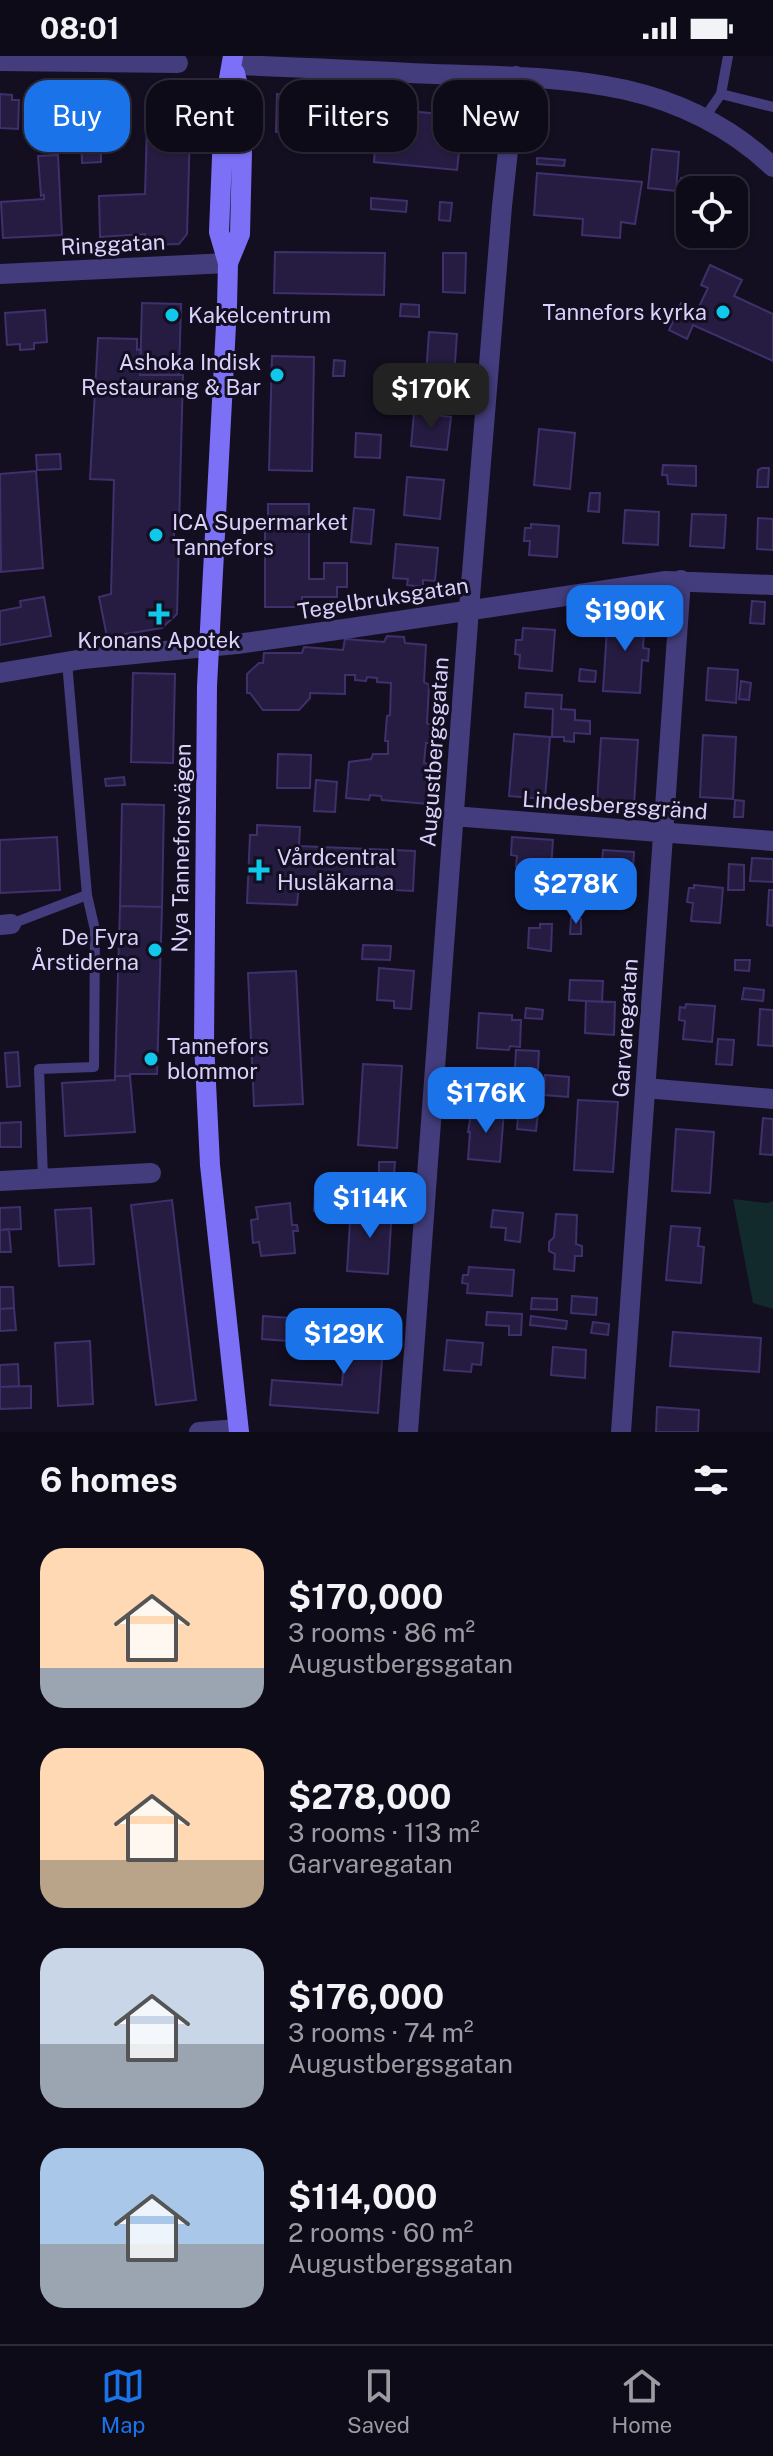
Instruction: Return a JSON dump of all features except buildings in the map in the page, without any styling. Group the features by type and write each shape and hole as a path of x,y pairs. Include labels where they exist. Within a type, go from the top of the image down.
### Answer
{"main road":[{"name":"Nya Tanneforsvägen","path":"233,60 243,109 240,234 228,263 208,646 203,959 206,1118 238,1430"}],"street":[{"path":"233,60 516,76 611,85 674,102 705,117 773,167"},
{"path":"0,61 178,63"},
{"name":"Augustbergsgatan","path":"408,1432 469,609 502,206 516,76"},
{"name":"Ringgatan","path":"0,274 228,263"},
{"name":"Tegelbruksgatan","path":"0,673 351,628 681,580 773,585"},
{"name":"Garvaregatan","path":"621,1432 681,580"},
{"name":"Lindesbergsgränd","path":"453,816 773,841"},
{"path":"645,1088 773,1099"},
{"path":"0,1181 151,1173"},
{"path":"199,1432 238,1430"}],"lane":[{"path":"705,117 721,94 728,56"},
{"path":"721,94 773,107"},
{"path":"43,1178 39,1069 94,1067 95,930 87,895 67,662"},
{"path":"6,925 87,895"}],"green space":[{"path":"733,1199 773,1201 773,1309 753,1303"}],"place":[{"name":"Tannefors kyrka","path":"723,312"},
{"name":"Kakelcentrum","path":"172,315"},
{"name":"Ashoka Indisk Restaurang & Bar","path":"277,375"},
{"name":"ICA Supermarket Tannefors","path":"156,535"},
{"name":"Kronans Apotek","path":"159,614"},
{"name":"Vårdcentral Husläkarna","path":"259,870"},
{"name":"De Fyra Årstiderna","path":"155,950"},
{"name":"Tannefors blommor","path":"151,1059"}]}
